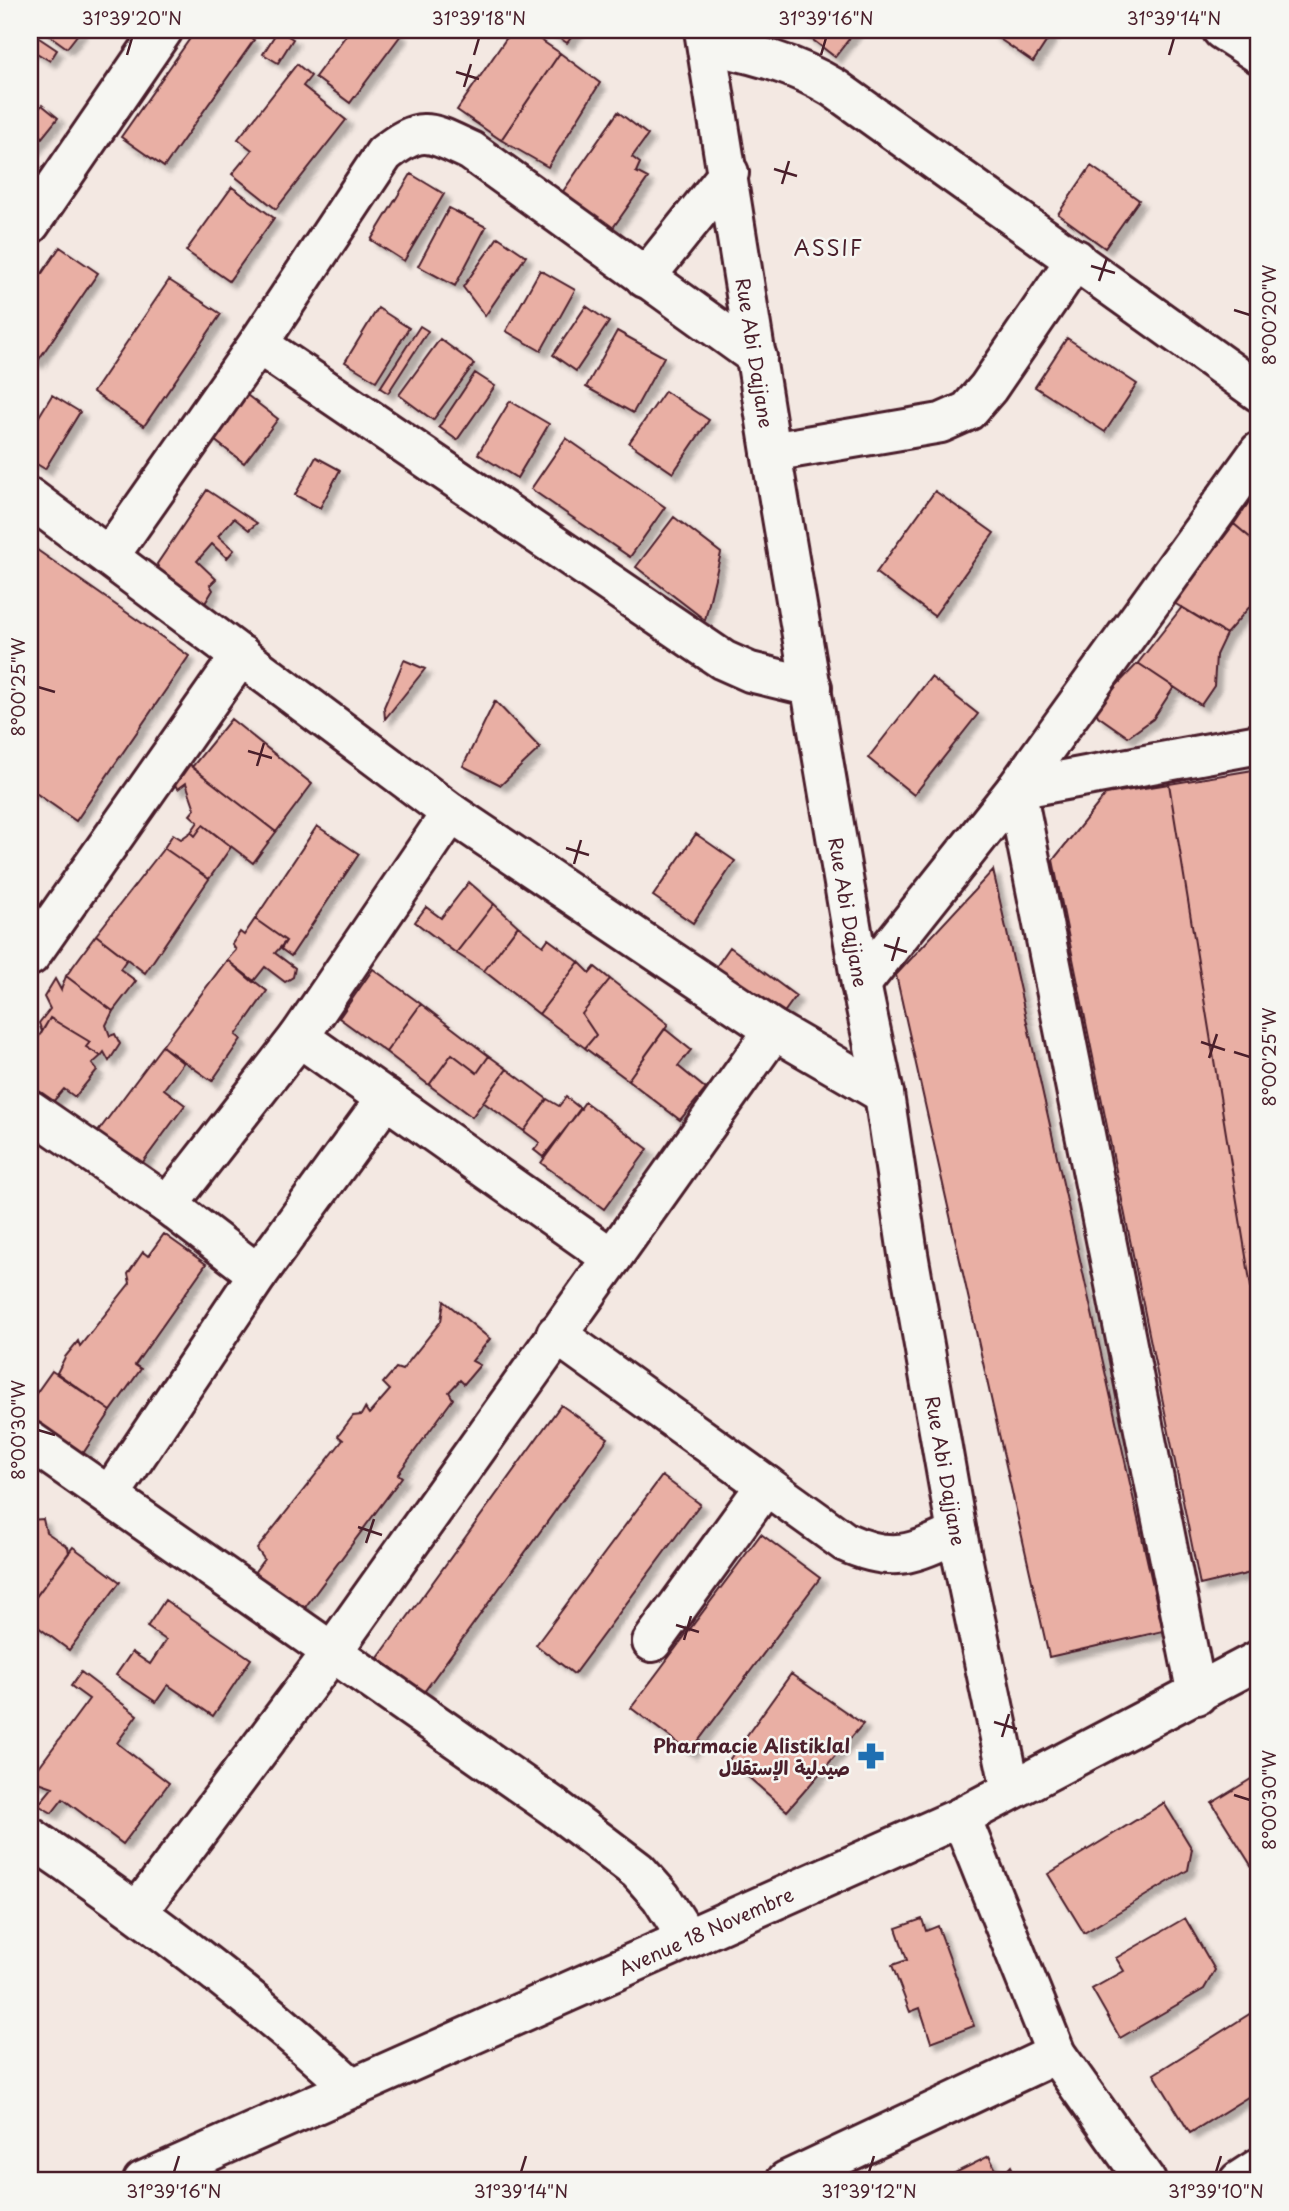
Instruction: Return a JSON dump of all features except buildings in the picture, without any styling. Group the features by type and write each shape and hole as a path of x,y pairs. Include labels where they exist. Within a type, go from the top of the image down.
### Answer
{"street":[{"path":"30,224 163,30"},
{"path":"1222,30 1259,54"},
{"path":"705,37 803,69 1076,259 1259,392"},
{"name":"Rue Abi Dajjane","path":"705,37 729,173 771,453 861,984 884,1094 957,1533 1011,1790"},
{"path":"110,555 258,344 384,154 408,135 428,134 471,151 757,357"},
{"path":"645,278 729,173"},
{"path":"771,453 941,423 968,411 989,388 1076,259"},
{"path":"258,344 723,660 750,672 812,687"},
{"path":"861,984 1016,789 1259,452"},
{"path":"30,498 110,555 451,813 774,1030 884,1094"},
{"path":"30,956 241,655"},
{"path":"1016,789 1259,744"},
{"path":"1016,789 1197,1695"},
{"path":"168,1205 299,1037 451,813"},
{"path":"138,1911 332,1652 774,1030"},
{"path":"299,1037 612,1258"},
{"path":"110,1495 258,1274 386,1098"},
{"path":"30,1110 168,1205 258,1274"},
{"path":"556,1334 845,1542 887,1556 912,1554 957,1533"},
{"path":"30,1441 554,1807 638,1871 661,1897 687,1938"},
{"path":"652,1642 766,1485"},
{"name":"Avenue 18 Novembre","path":"142,2181 961,1817 1259,1660"},
{"path":"961,1817 1056,2054 1146,2181"},
{"path":"30,1837 138,1911 294,2034 352,2088"},
{"path":"786,2181 1056,2054"},
{"path":"1238,2181 1259,2168"}],"place":[{"name":"Pharmacie Alistiklal صيدلية الإستقلال","path":"871,1756"}],"district":[{"name":"ASSIF","path":"829,247"}]}
